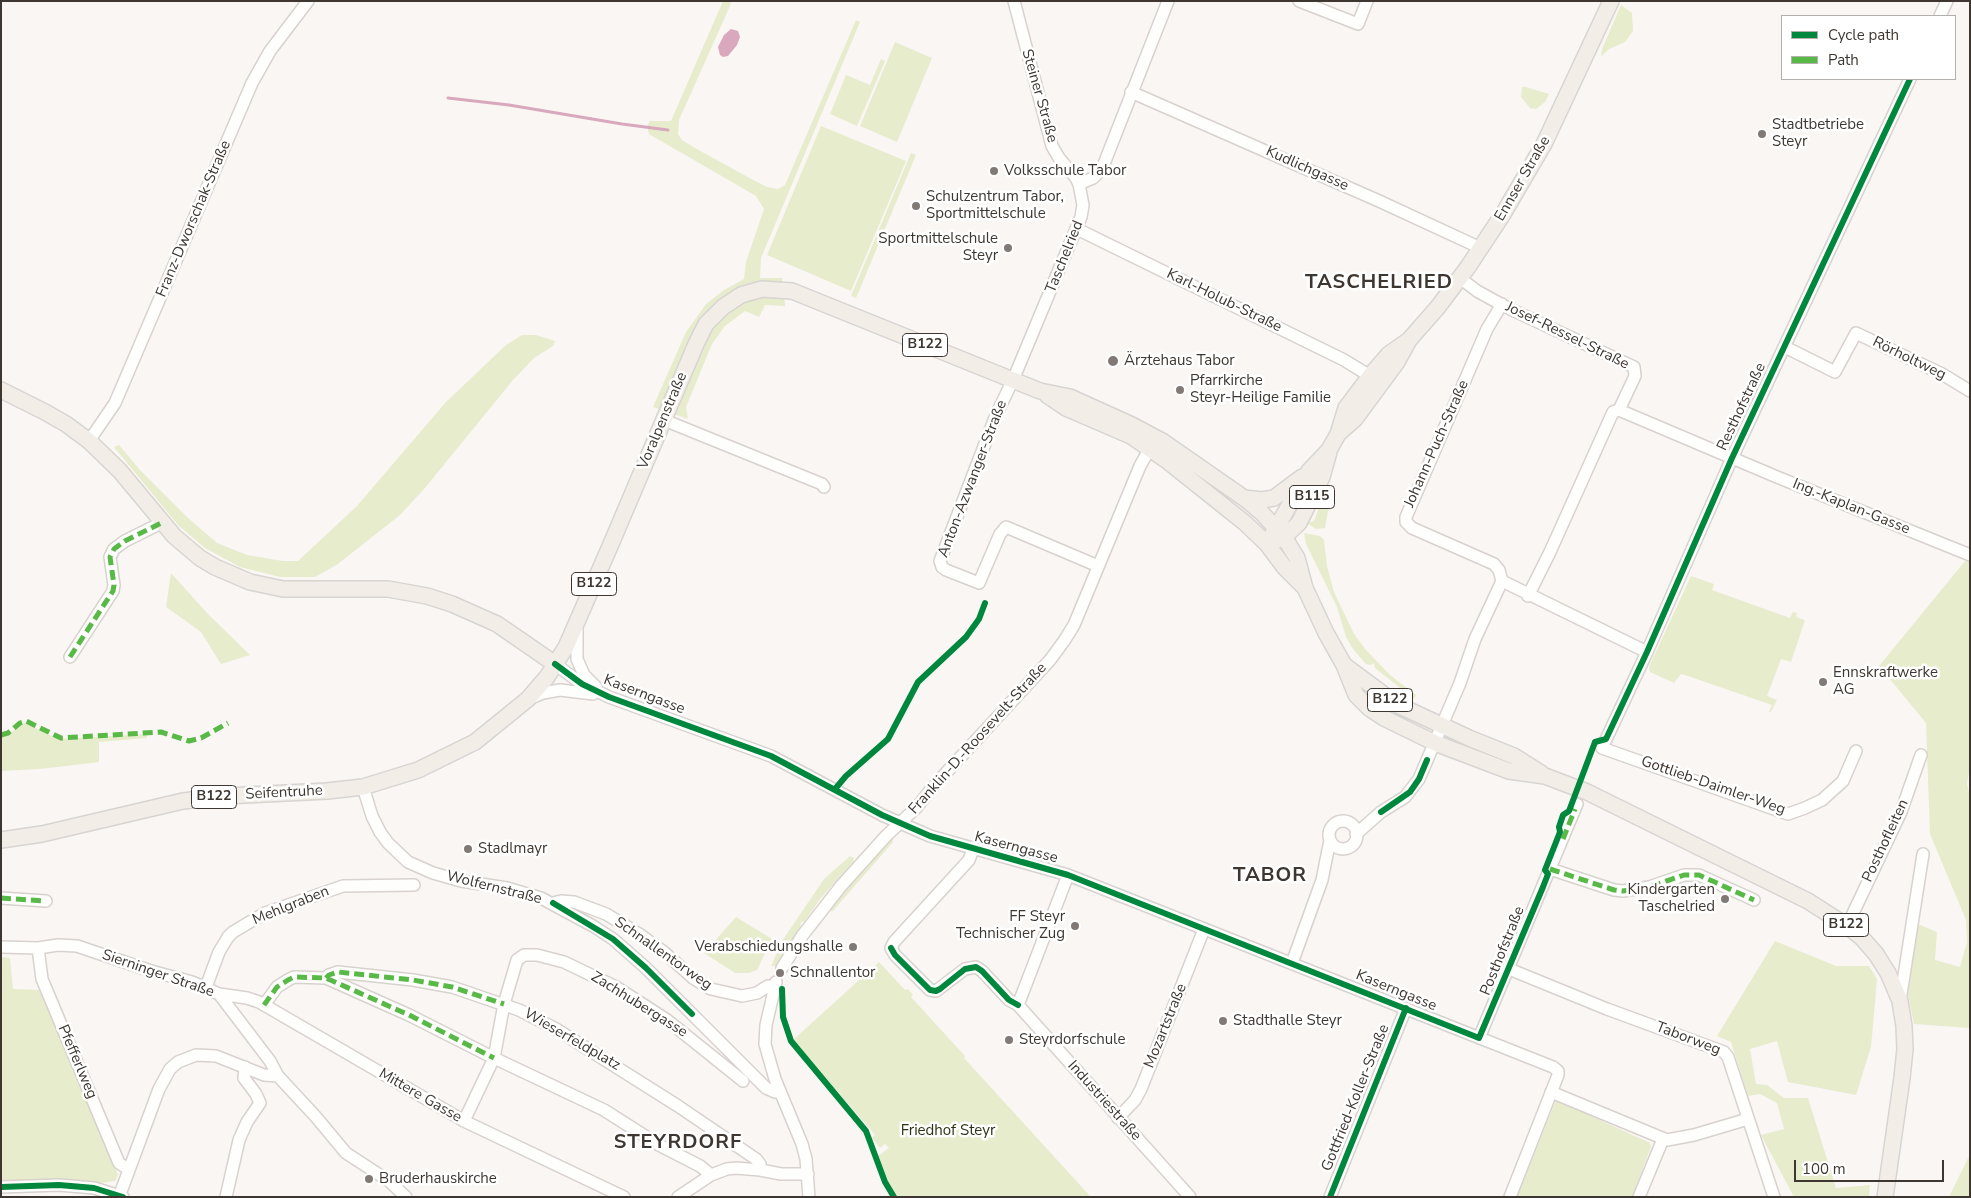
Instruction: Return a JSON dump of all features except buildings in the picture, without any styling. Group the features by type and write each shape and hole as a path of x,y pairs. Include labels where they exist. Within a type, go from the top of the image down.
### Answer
{"main road":[{"name":"Ennser Straße","path":"1338,434 1355,419 1397,362 1409,340 1460,278 1481,249 1538,157 1611,1"},
{"name":"Voralpenstraße","path":"418,770 475,742 528,699 544,681 578,623 706,324 713,315 732,300 762,289 792,291 1013,380"},
{"name":"Ennser Straße","path":"1280,532 1309,471 1329,450 1338,434 1346,408 1389,354 1409,340"},
{"name":"B122","path":"1013,380 1040,390 1070,397 1148,433 1244,498 1280,532 1297,558 1305,588 1326,633 1344,665 1356,695 1369,708 1400,727 1435,743 1509,771 1545,776"},
{"path":"1,390 46,412 89,441 120,471 162,522 200,558 234,576 250,582 283,589 388,589 427,596 497,624 555,664"},
{"name":"B122","path":"1040,390 1066,408 1117,429 1150,448 1245,523 1267,544 1285,568 1305,588"},
{"name":"Ennser Straße","path":"1267,544 1280,532 1299,523 1322,477 1329,450"},
{"path":"1244,498 1262,500 1274,498 1309,471"},
{"name":"B122","path":"1344,665 1393,702 1442,726 1514,756 1545,776 1587,792 1808,901 1862,938 1876,954 1888,973 1900,1001 1904,1026 1905,1049 1902,1078 1885,1197"},
{"name":"Seifentruhe","path":"1,840 42,834 183,801 232,795 327,791 363,787 418,770"}],"street":[{"name":"Franz-Dworschak-Straße","path":"89,441 115,403 252,83 270,51 308,1"},
{"name":"Steiner Straße","path":"1014,1 1052,146 1079,184"},
{"path":"1299,1 1358,24 1366,1"},
{"path":"1940,15 1947,1"},
{"path":"1079,184 1094,178 1102,169 1167,4"},
{"name":"Resthofstraße","path":"1602,748 1647,652 1732,458 1910,80"},
{"name":"Kudlichgasse","path":"1132,92 1481,249"},
{"name":"Taschelried","path":"1013,380 1077,229 1083,205 1079,184"},
{"name":"Karl-Holub-Straße","path":"1077,229 1353,364 1370,376"},
{"name":"Josef-Ressel-Straße","path":"1460,278 1502,304 1634,367 1635,376 1619,410"},
{"name":"Johann-Puch-Straße","path":"1502,304 1487,329 1406,517 1406,522 1412,528 1494,564 1499,570 1502,581 1528,596 1647,652"},
{"name":"Rörholtweg","path":"1785,347 1835,372 1856,333 1942,374 1970,391"},
{"name":"Anton-Azwanger-Straße","path":"1013,380 996,415 945,546 940,561 942,567 979,583 1004,527 1098,566"},
{"path":"1528,596 1550,552 1612,412 1619,410 1732,458"},
{"path":"664,420 822,484 824,488"},
{"name":"Franklin-D.-Roosevelt-Straße","path":"782,968 802,936 829,900 886,836 917,807 1050,660 1074,625 1140,466 1150,448"},
{"name":"Ing.-Kaplan-Gasse","path":"1732,458 1970,555"},
{"path":"70,657 113,591 114,585 110,557 114,549 125,541 162,522"},
{"path":"1356,834 1381,812 1410,792 1419,779 1460,684 1475,639 1502,581"},
{"name":"Kaserngasse","path":"578,623 577,659 580,668 584,675 609,697"},
{"name":"Kaserngasse","path":"555,664 582,684 609,697 771,756 900,823 930,836 1068,876 1553,1067 1558,1072 1558,1075 1552,1092"},
{"name":"Kaserngasse","path":"528,699 543,693 560,690 579,691 609,697"},
{"name":"Gottlieb-Daimler-Weg","path":"1602,748 1788,814 1822,800 1843,781 1856,750"},
{"name":"Posthofleiten","path":"1847,926 1901,812 1921,755"},
{"name":"Wolfernstraße","path":"363,787 372,816 380,832 388,843 408,862 433,873 524,892 553,903 613,939 646,968 766,1088 780,1092"},
{"name":"Posthofstraße","path":"1480,1038 1577,804"},
{"path":"1292,963 1322,880 1331,828 1341,821 1347,822 1381,812"},
{"path":"1322,880 1342,849 1351,846 1355,841 1355,829 1347,822"},
{"path":"1330,840 1342,849"},
{"name":"Industriestraße","path":"973,849 969,860 894,942 891,948 895,955 930,990 936,991 940,989 965,969 976,967 982,971 1009,1000 1018,1006 1190,1197"},
{"path":"1900,1001 1923,854"},
{"path":"1550,869 1614,890 1623,891 1648,887 1684,875 1699,875 1754,900"},
{"path":"1018,1006 1068,876"},
{"name":"Mehlgraben","path":"206,987 219,952 228,938 233,932 265,913 343,886 414,884"},
{"path":"1,898 46,901"},
{"name":"Schnallentorweg","path":"553,903 561,901 574,902 606,914 646,938 700,983 732,995 750,995 775,984 766,1025 765,1044 780,1092"},
{"name":"Mozartstraße","path":"1118,1118 1135,1100 1141,1089 1204,929"},
{"name":"Sierninger Straße","path":"1,947 77,946 206,987 219,994 270,1061 278,1076 346,1153 389,1181 406,1197"},
{"name":"Pfefferlweg","path":"38,948 42,979 119,1163 128,1169"},
{"name":"Zachhubergasse","path":"464,1121 494,1058 504,1004 519,957 537,955 564,962 616,987 694,1040 743,1081"},
{"name":"Taborweg","path":"1509,969 1607,1009 1724,1052 1728,1056 1774,1197"},
{"name":"Wieserfeldplatz","path":"326,978 338,972 413,980 452,988 504,1004 543,1021 628,1073 756,1159 760,1164 760,1170"},
{"name":"Wieserfeldplatz","path":"262,1004 277,987 294,977 326,978 409,1015 604,1110 659,1145 700,1166 712,1175"},
{"name":"Mittere Gasse","path":"219,994 247,998 262,1004 464,1121 624,1197"},
{"name":"Gottfried-Koller-Straße","path":"1330,1197 1406,1008"},
{"path":"1,1187 59,1185 94,1188 120,1196 128,1169 159,1088 170,1069 188,1058 206,1055 226,1059 264,1075 278,1076"},
{"path":"226,1197 238,1140 260,1103 244,1078 245,1067"},
{"path":"780,1092 802,1144 808,1174 809,1197"},
{"path":"1510,1197 1552,1092 1663,1139 1675,1140 1748,1119"},
{"path":"1639,1197 1663,1139"},
{"path":"678,1197 720,1171 736,1168 780,1174 808,1174"}],"green space":[{"path":"723,1 731,1 730,6 679,120 678,134 682,140 695,148 755,181 767,187 778,189 785,185 856,20 860,22 761,258 760,278 782,278 785,306 765,305 759,317 745,311 725,326 712,344 686,407 688,419 653,407 686,332 706,304 724,290 744,279 746,262 764,209 756,196 649,134 647,126 650,121 671,121"},
{"path":"1621,5 1632,13 1633,31 1625,42 1609,49 1601,57 1602,49"},
{"path":"895,42 932,58 897,142 860,126"},
{"path":"881,59 885,61 857,126 830,114 846,75 870,85"},
{"path":"1522,87 1549,94 1545,102 1536,109 1530,108 1521,97"},
{"path":"821,126 906,161 851,291 767,255"},
{"path":"911,153 916,155 856,298 851,296"},
{"path":"522,335 536,335 555,341 553,346 534,358 513,380 425,488 400,515 338,564 315,577 280,577 240,567 205,548 178,525 114,447 119,445 140,470 188,518 217,543 247,555 283,561 298,561 357,506 446,402 506,345"},
{"path":"1332,490 1325,528 1316,529 1307,523 1314,521 1318,511 1317,505"},
{"path":"1304,533 1320,536 1324,540 1327,566 1334,592 1354,634 1366,650 1390,675 1416,695 1414,699 1375,668 1374,663 1366,664 1353,649 1346,637 1337,607 1306,544"},
{"path":"1970,555 1970,766 1967,784 1970,795 1970,1028 1914,1024 1908,994 1918,924 1937,932 1935,960 1960,967 1967,942 1966,920 1930,834 1926,723 1879,666"},
{"path":"171,573 208,614 250,655 221,664 201,632 166,607"},
{"path":"1691,576 1714,584 1712,590 1790,618 1793,612 1797,613 1796,617 1805,620 1791,662 1781,659 1767,696 1777,700 1771,712 1769,712 1772,705 1685,675 1681,674 1674,683 1650,672 1649,667"},
{"path":"25,723 56,738 63,739 147,734 147,738 99,742 99,762 40,769 1,771 1,736 8,734"},
{"path":"893,838 893,842 832,912 829,908"},
{"path":"850,856 854,858 853,862 820,899 804,922 802,921 778,966 771,966 782,941 824,879"},
{"path":"736,917 772,939 757,970 749,973 735,973 704,953"},
{"path":"1775,941 1836,966 1869,966 1877,979 1871,1047 1856,1095 1788,1082 1777,1041 1750,1049 1756,1084 1767,1085 1784,1098 1808,1098 1836,1188 1870,1185 1869,1197 1794,1197 1761,1135 1784,1129 1777,1103 1760,1094 1748,1096 1731,1042 1717,1036"},
{"path":"1,957 10,958 13,989 43,990 52,1018 118,1175 115,1181 96,1184 51,1179 1,1183"},
{"name":"Friedhof Steyr","path":"879,962 905,990 908,989 913,995 911,997 965,1056 964,1058 1091,1197 897,1197 886,1180 878,1156 889,1148 885,1144 880,1148 872,1138 875,1135 793,1040"},
{"path":"1556,1100 1650,1143 1651,1147 1632,1197 1517,1197"},
{"path":"1970,1154 1970,1197 1949,1197"}],"shaded area":[{"path":"731,29 738,31 740,37 737,45 728,56 723,57 720,55 718,47 724,35"}],"waterway":[{"path":"448,98 509,105 668,130"}],"marked path":[{"path":"70,657 113,591 114,585 110,557 114,549 125,541 161,523"},
{"path":"1,735 8,733 20,723 26,721 61,738 161,732 189,741 201,738 228,723"},
{"path":"1563,839 1575,809"},
{"path":"1550,869 1614,890 1623,891 1649,887 1684,875 1699,875 1754,900"},
{"path":"1,898 46,901"},
{"path":"326,978 338,972 413,980 452,987 504,1004"},
{"path":"264,1005 277,987 294,977 326,978 409,1015 494,1058"}],"cycle path":[{"path":"1595,742 1606,739 1647,652 1732,458 1910,80"},
{"path":"835,789 846,776 888,739 918,682 966,637 979,619 985,603"},
{"path":"555,664 582,684 609,697 771,756 882,815 930,836 1068,875 1479,1038 1543,887 1548,874 1545,870 1560,832 1559,827 1563,815 1569,811 1595,742"},
{"path":"1381,812 1410,792 1419,779 1427,760"},
{"path":"553,903 613,939 646,968 692,1014"},
{"path":"891,948 895,955 930,990 936,991 965,969 976,967 1009,1000 1018,1005"},
{"path":"782,989 783,1017 791,1041 866,1131 885,1182 894,1197"},
{"path":"1330,1197 1406,1008"},
{"path":"1,1187 59,1185 94,1188 123,1197"}],"place":[{"name":"Stadtbetriebe Steyr","path":"1762,134"},
{"name":"Volksschule Tabor","path":"994,171"},
{"name":"Schulzentrum Tabor, Sportmittelschule","path":"916,206"},
{"name":"Sportmittelschule Steyr","path":"1008,248"},
{"name":"Ärztehaus Tabor","path":"1113,361"},
{"name":"Pfarrkirche Steyr-Heilige Familie","path":"1180,390"},
{"name":"Ennskraftwerke AG","path":"1823,682"},
{"name":"Stadlmayr","path":"468,849"},
{"name":"Kindergarten Taschelried","path":"1725,899"},
{"name":"FF Steyr Technischer Zug","path":"1075,926"},
{"name":"Verabschiedungshalle","path":"853,947"},
{"name":"Schnallentor","path":"780,973"},
{"name":"Stadthalle Steyr","path":"1223,1021"},
{"name":"Steyrdorfschule","path":"1009,1040"},
{"name":"Bruderhauskirche","path":"369,1179"}],"district":[{"name":"TASCHELRIED","path":"1379,283"},
{"name":"TABOR","path":"1270,876"},
{"name":"STEYRDORF","path":"678,1143"}]}
